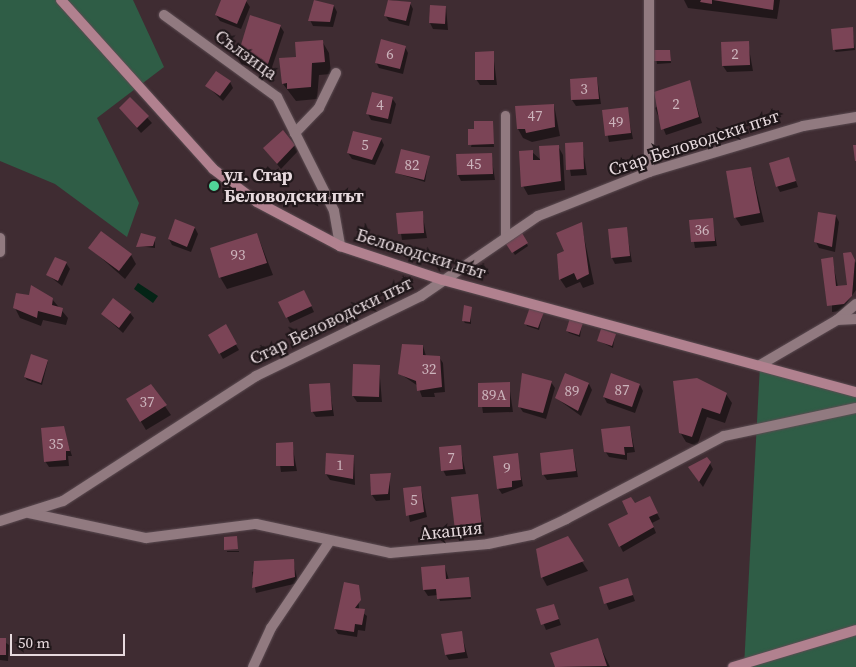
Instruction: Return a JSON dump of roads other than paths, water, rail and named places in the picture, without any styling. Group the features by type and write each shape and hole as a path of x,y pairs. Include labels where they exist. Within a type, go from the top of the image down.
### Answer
{"street":[{"name":"Беловодски път","path":"61,0 213,169 258,202 340,246 443,280 856,392"},
{"path":"649,0 649,172"},
{"name":"Сълзица","path":"164,15 276,97 334,211 340,246"},
{"path":"295,133 319,108 336,73"},
{"name":"Стар Беловодски път","path":"0,521 63,501 256,376 421,296 505,235 569,202 649,172 803,126 856,117"},
{"path":"0,238 0,252"},
{"path":"760,365 837,320 856,304"},
{"path":"837,320 856,319"},
{"name":"Акация","path":"29,513 146,538 256,524 390,553 449,549 532,535 724,436 856,408"},
{"path":"253,667 271,628 330,541"},
{"path":"733,667 856,630"}],"lane":[{"path":"505,114 505,235"}],"place":[{"name":"ул. Стар Беловодски път","path":"214,186"}]}
